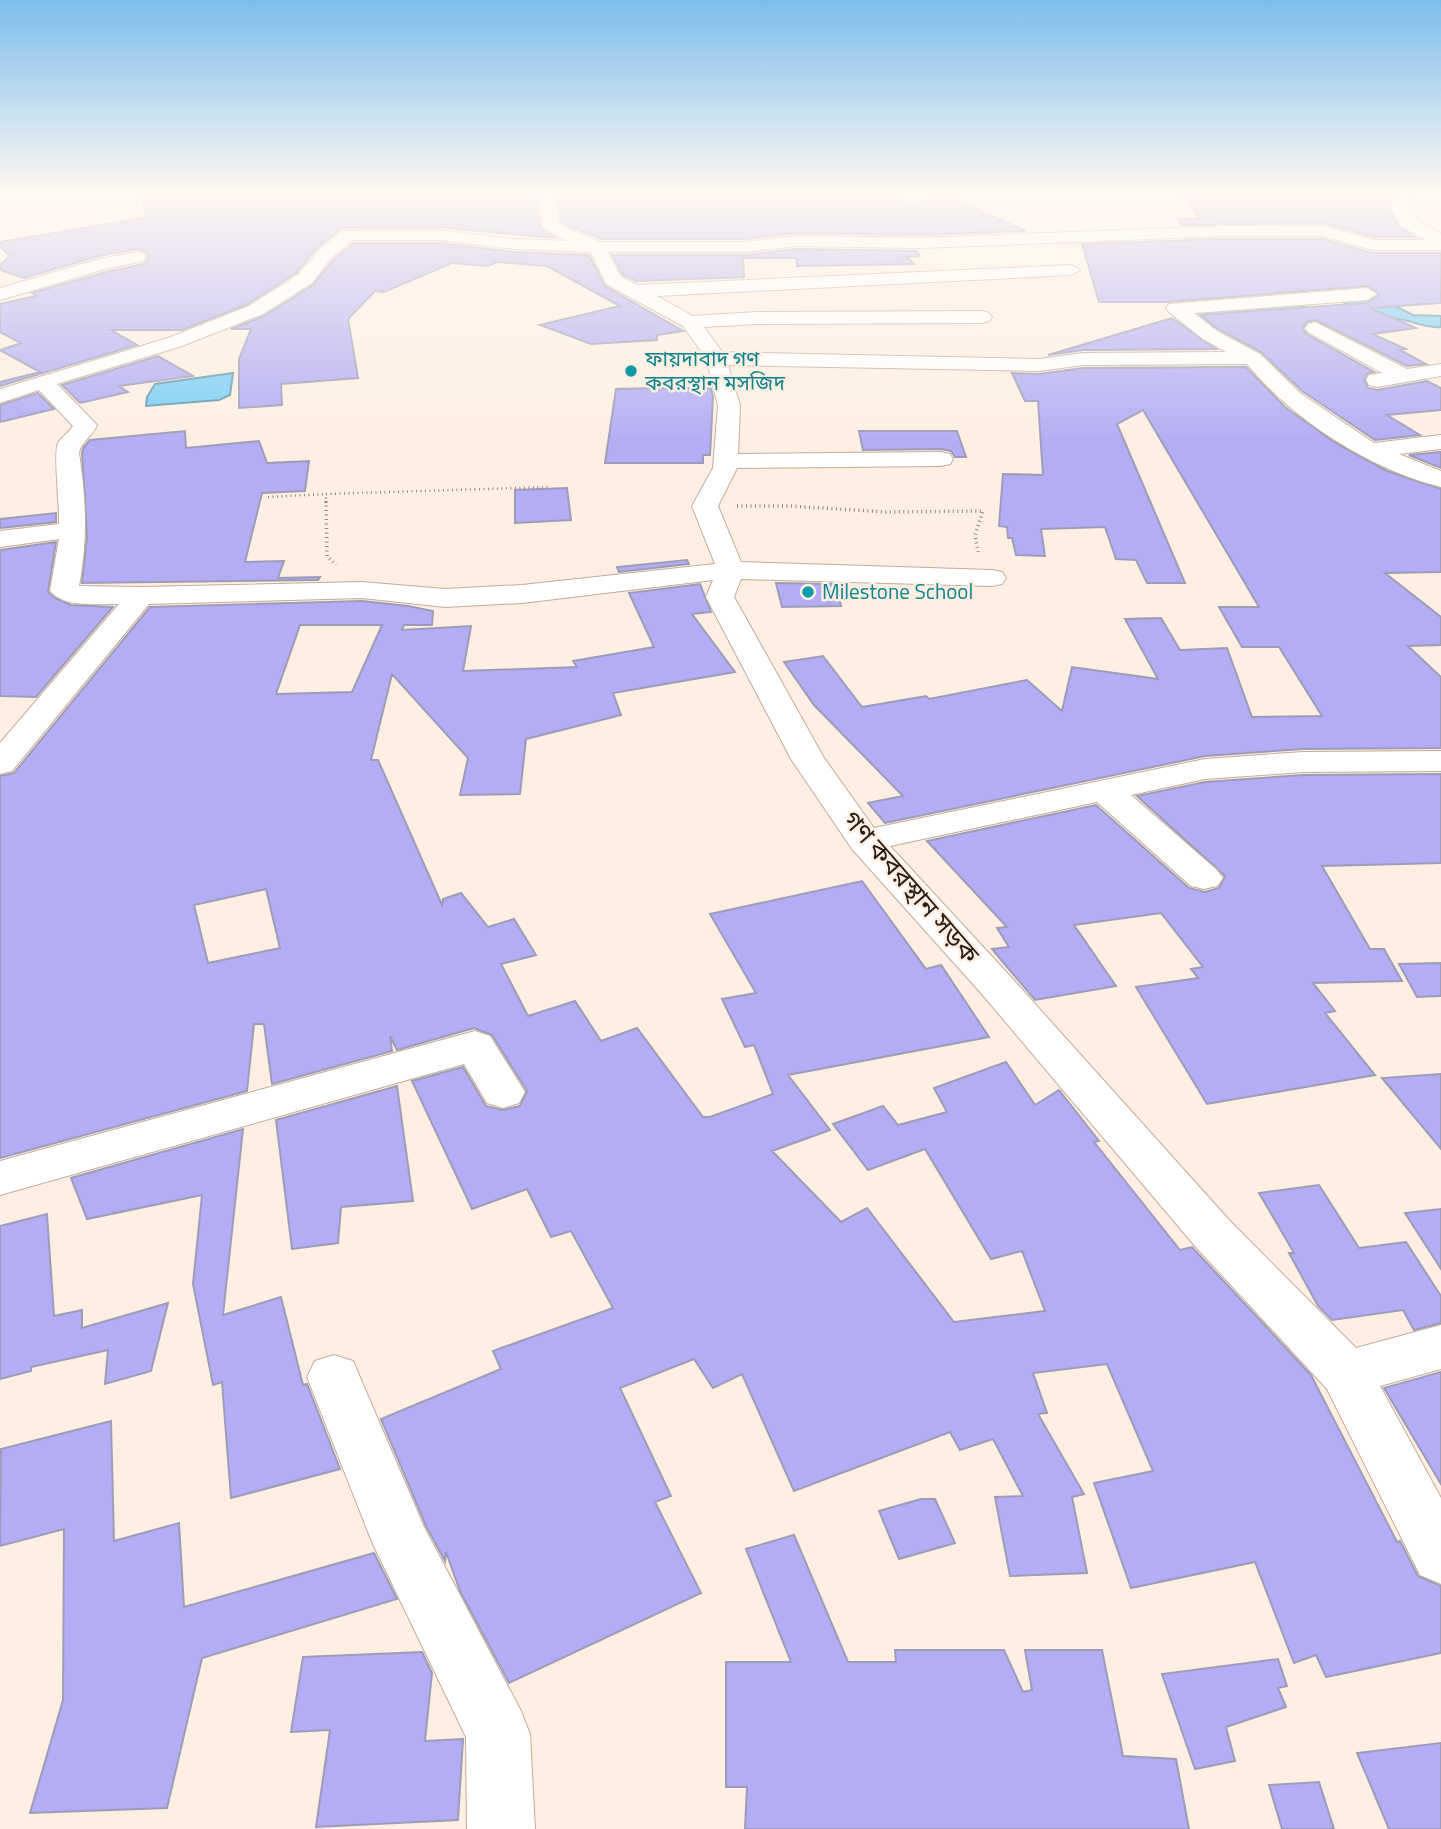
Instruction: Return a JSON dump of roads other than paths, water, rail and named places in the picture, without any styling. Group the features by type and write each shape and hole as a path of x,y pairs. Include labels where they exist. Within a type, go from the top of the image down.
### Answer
{"street":[{"path":"0,294 64,275"},
{"path":"0,396 195,337 246,313 310,275"},
{"path":"611,275 613,280 690,322 716,358 729,405 725,468 705,506 731,570"},
{"path":"634,291 940,275"},
{"path":"1367,294 1176,308 1210,335 1253,358 1271,381 1313,414 1370,450 1441,480"},
{"path":"690,322 756,318 982,317"},
{"path":"1315,328 1402,375"},
{"path":"716,358 1039,365 1083,359 1253,358"},
{"path":"1365,382 1441,370"},
{"path":"43,382 85,425 82,433 69,444 67,453 73,496 72,553 64,590 81,594 141,596 362,590 445,597 522,594 731,570 992,578"},
{"path":"1370,450 1441,442"},
{"path":"725,460 941,459"},
{"path":"0,539 71,530"},
{"name":"গণ কবরস্থান সড়ক","path":"731,570 720,597 808,758 865,841 995,984 1212,1233 1346,1373 1441,1556"},
{"path":"0,764 141,596"},
{"path":"865,841 1205,769 1303,762 1441,761"},
{"path":"1104,790 1204,878"},
{"path":"0,1178 475,1045 503,1092"},
{"path":"1346,1373 1441,1348"},
{"path":"334,1377 401,1542 498,1734 501,1829"}],"water":[{"path":"1378,298 1413,315 1441,316 1441,327 1429,327 1397,319 1370,319 1295,328 1281,321 1209,328 1190,312 1296,304 1328,315 1357,310 1341,301"},
{"path":"233,373 230,395 219,400 146,406 147,397 155,384"}],"place":[{"name":"ফায়দাবাদ গণ কবরস্থান মসজিদ","path":"631,371"},
{"name":"Milestone School","path":"808,592"}]}
